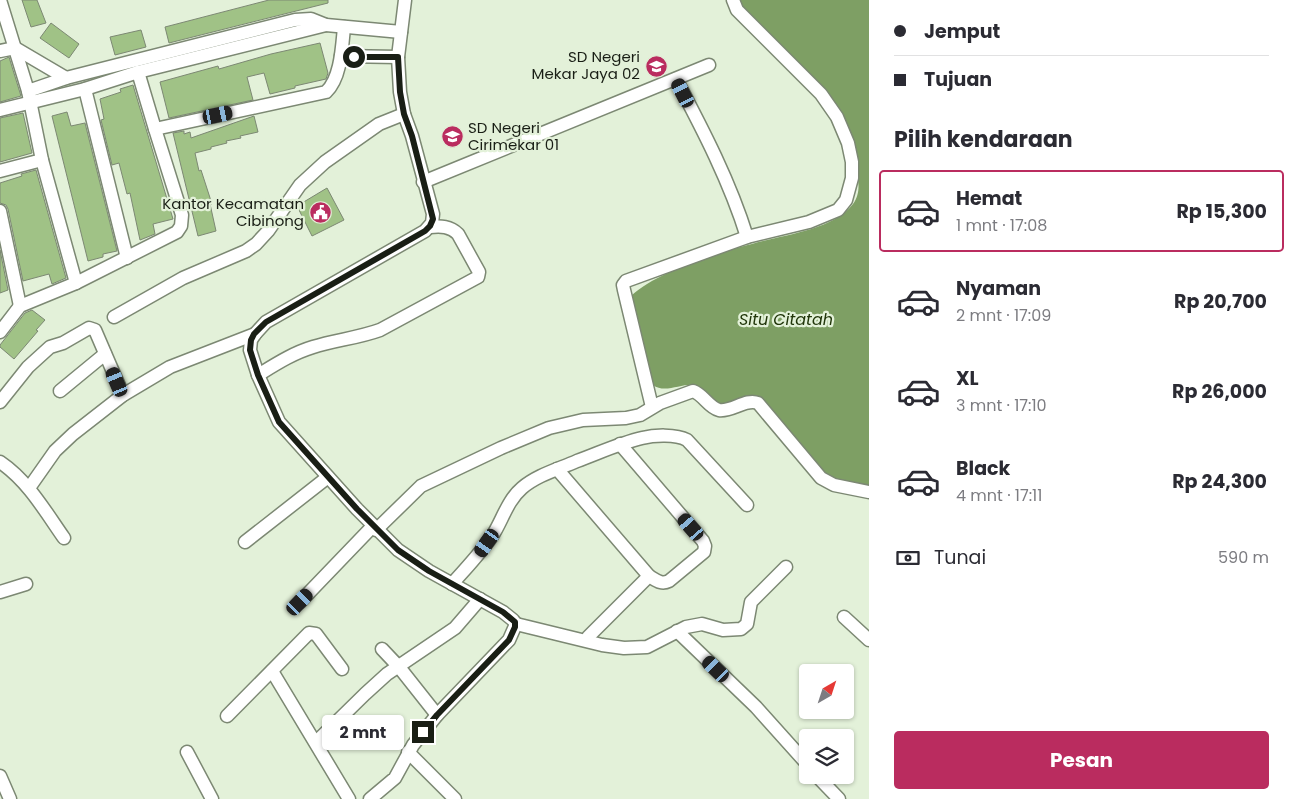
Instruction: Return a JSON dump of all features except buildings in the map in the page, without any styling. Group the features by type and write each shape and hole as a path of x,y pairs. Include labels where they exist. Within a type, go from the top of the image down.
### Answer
{"street":[{"path":"0,0 14,48 32,98 42,160 76,283"},
{"path":"405,0 398,63 400,92 404,114 412,136 433,219 425,231 266,322 254,334 250,350 258,375 284,427 375,528 398,550 414,562 503,612 516,624 602,645 624,648 647,647 686,627 702,624 723,630 741,629 747,624 752,602 786,567"},
{"path":"652,407 624,290 626,281 747,238 809,222 838,210 846,200 852,178 852,162 843,129 829,104 737,10 733,0"},
{"path":"42,86 66,78 295,20 311,19 326,25 401,32"},
{"path":"0,110 32,98 85,89 138,72 326,25"},
{"path":"155,129 326,92 333,84 342,56 344,27"},
{"path":"0,51 14,48 66,78"},
{"path":"342,56 398,63"},
{"path":"423,182 709,65"},
{"path":"32,98 42,86 50,69"},
{"path":"0,332 20,306 76,283 170,237 181,226 182,215 138,72"},
{"path":"676,78 738,207 747,238"},
{"path":"85,89 127,258"},
{"path":"114,317 183,278 246,251 256,244 268,231 300,185 325,162 380,124 404,114"},
{"path":"0,171 42,160"},
{"path":"0,211 20,306"},
{"path":"258,375 290,356 312,347 380,330 478,277 479,272 455,230 446,226 430,226"},
{"path":"0,402 28,367 43,353 89,328 95,330 123,395"},
{"path":"29,488 55,451 123,395 170,367 254,334"},
{"path":"60,391 105,354"},
{"path":"300,602 375,528 421,486 501,448 549,428 583,420 634,417 660,402 693,391 700,394 718,410 730,409 753,401 758,403 821,478 834,485 869,492"},
{"path":"452,584 489,540 516,494 533,480 620,444 644,438 684,438 697,449 746,505"},
{"path":"557,469 649,576 660,583 665,583 704,552 705,546 703,541 620,444"},
{"path":"0,462 29,488 64,538"},
{"path":"245,542 328,477"},
{"path":"588,637 649,576"},
{"path":"0,592 26,584"},
{"path":"316,742 364,694 455,628 480,599"},
{"path":"844,617 869,640"},
{"path":"370,799 395,778 408,752 437,715 505,645 513,634 516,624"},
{"path":"676,632 756,707 799,756"},
{"path":"226,716 305,636 311,633 316,634 342,669"},
{"path":"382,649 399,667 437,715"},
{"path":"272,671 349,799"},
{"path":"187,752 212,799"},
{"path":"408,752 455,799"},
{"path":"0,776 10,799"},
{"path":"825,784 839,799"}],"water":[{"name":"Situ Citatah","path":"737,0 869,0 869,489 842,483 826,474 761,397 756,396 724,404 715,401 703,389 695,385 663,389 653,385 631,296 658,278 693,262 763,241 799,233 824,224 845,212 858,195 858,179 850,137 741,11"}],"place":[{"name":"SD Negeri Mekar Jaya 02","path":"656,66"},
{"name":"SD Negeri Cirimekar 01","path":"452,137"},
{"name":"Kantor Kecamatan Cibinong","path":"320,213"}],"route":[{"path":"354,57 398,57 400,92 404,114 412,136 433,219 425,231 266,322 254,334 250,350 258,375 279,422 376,530 414,562 503,612 516,624 513,634 501,650 437,715 423,732"}]}
